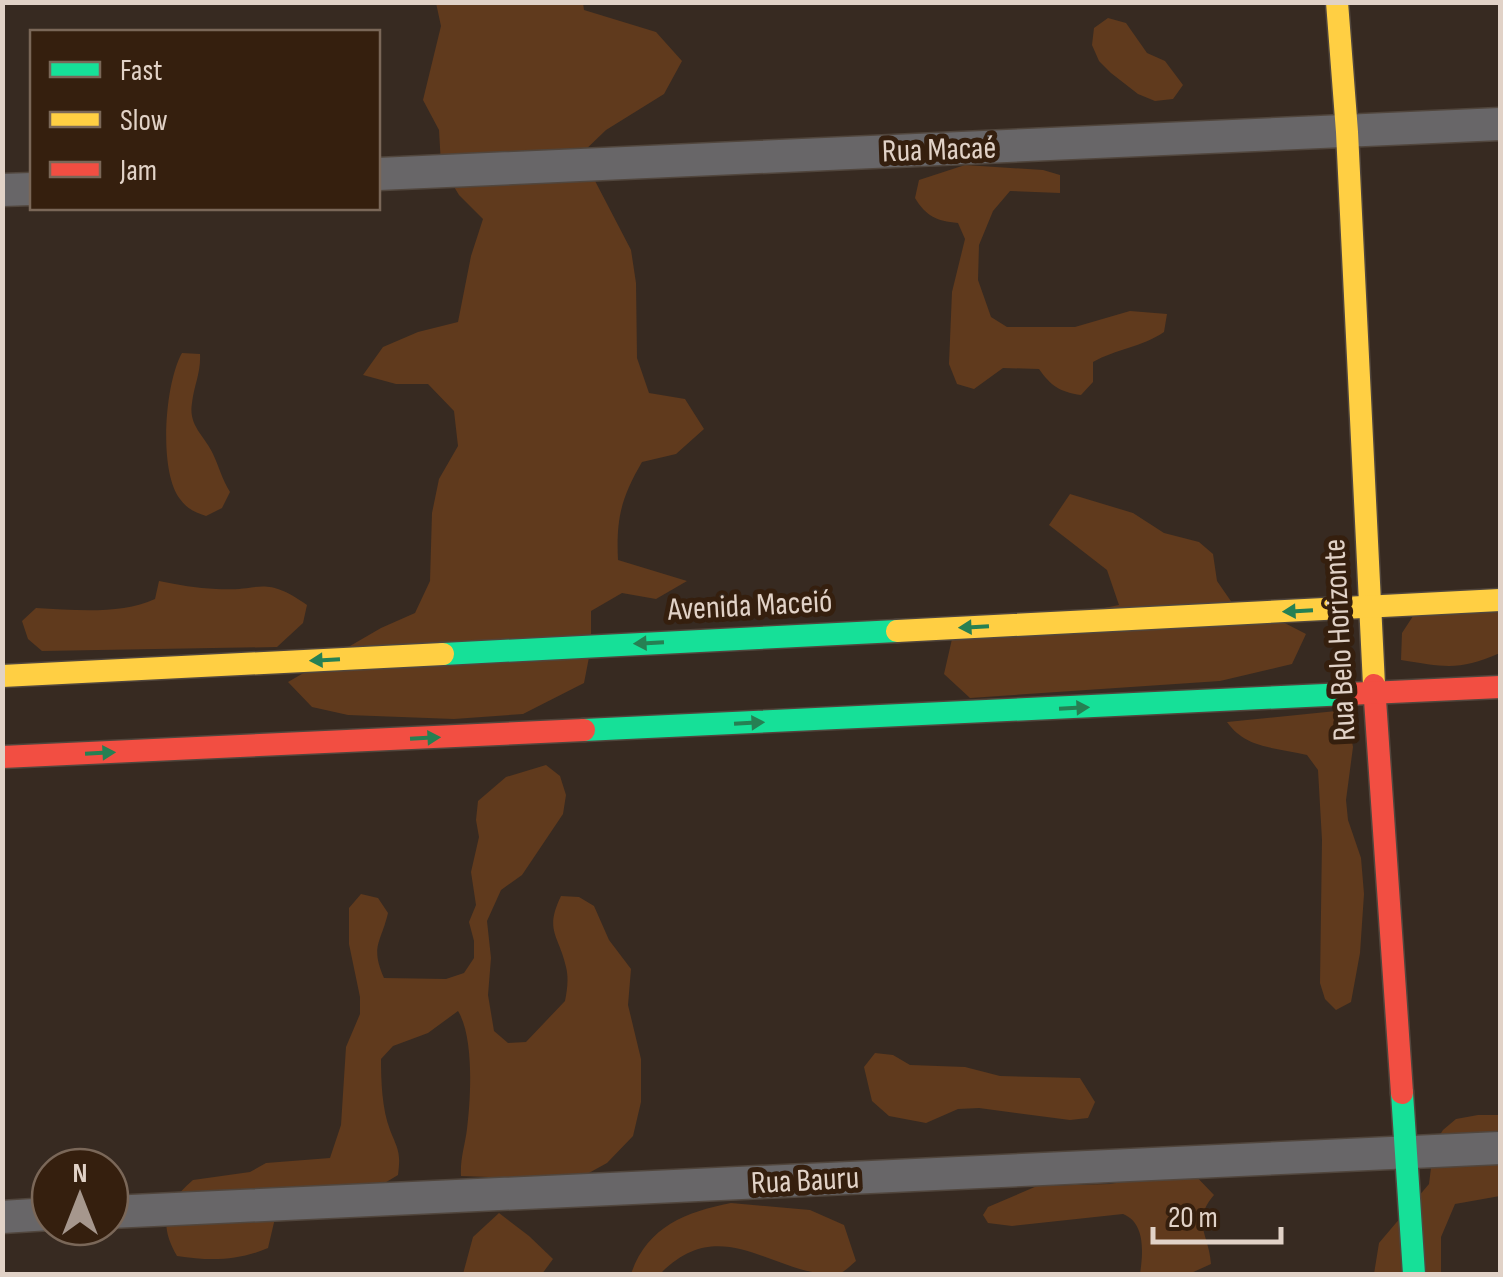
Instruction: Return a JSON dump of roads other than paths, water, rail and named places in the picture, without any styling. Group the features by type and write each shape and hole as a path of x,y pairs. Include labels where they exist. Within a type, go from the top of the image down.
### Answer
{"street":[{"name":"Rua Belo Horizonte","path":"1337,2 1375,695 1414,1274"},
{"name":"Rua Macaé","path":"380,174 1500,124"},
{"path":"2,190 30,188"},
{"name":"Avenida Maceió","path":"2,676 1500,600"},
{"path":"2,757 1500,687"},
{"name":"Rua Bauru","path":"130,1211 1500,1148"},
{"path":"2,1216 30,1215"}]}
